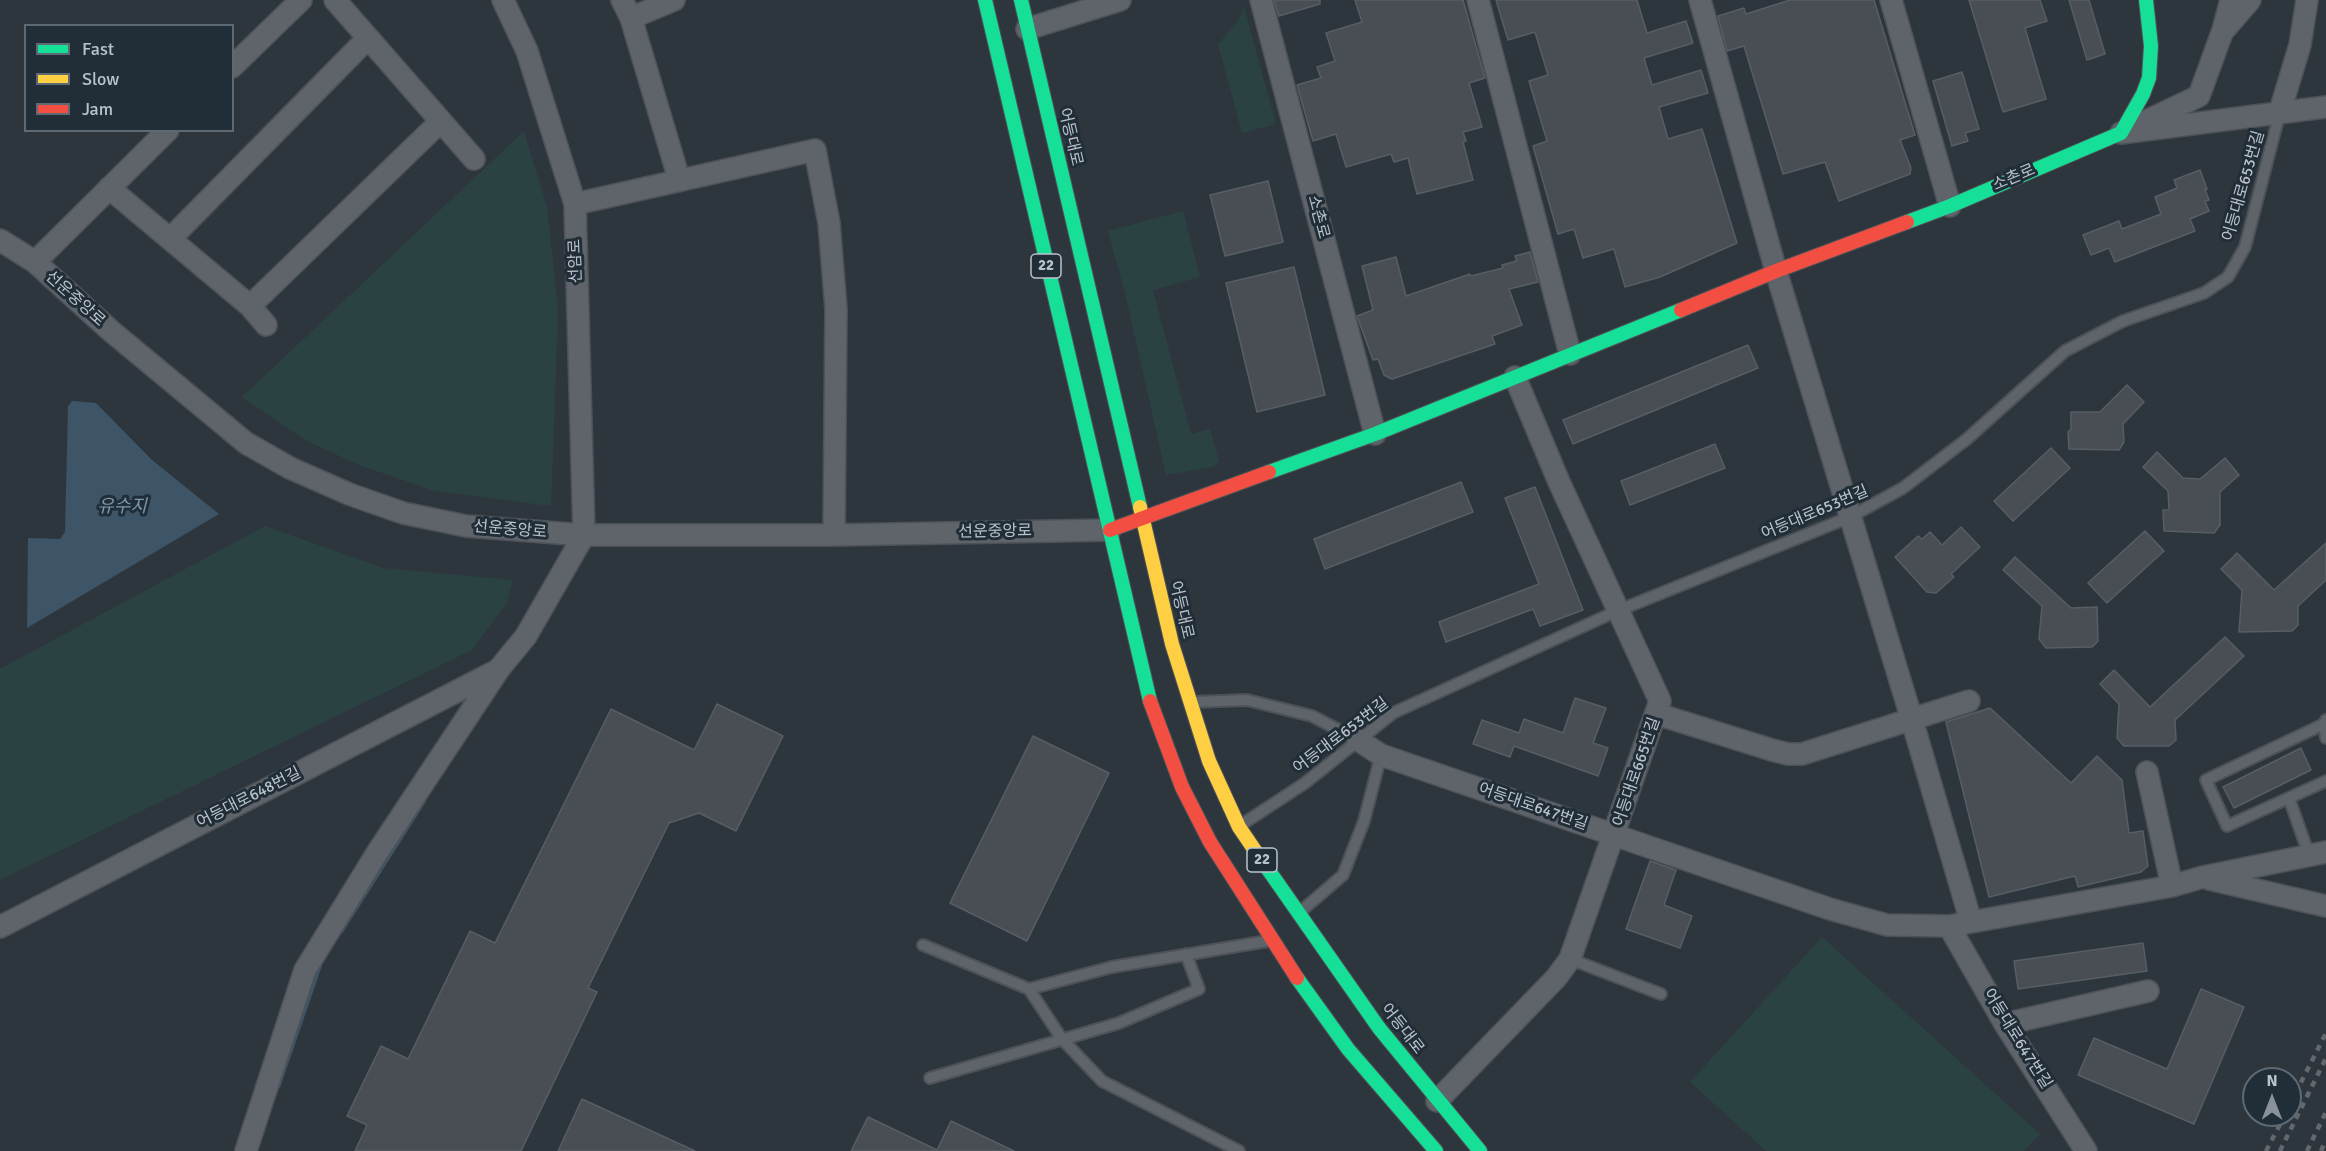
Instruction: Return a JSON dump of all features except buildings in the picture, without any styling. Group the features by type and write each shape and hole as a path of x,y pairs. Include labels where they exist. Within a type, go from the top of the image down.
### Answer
{"main road":[{"name":"22","path":"985,0 1148,695 1182,787 1210,842 1271,940 1348,1049 1436,1151"},
{"name":"어등대로","path":"1021,0 1172,644 1209,761 1239,827 1298,914 1379,1028 1480,1151"},
{"path":"2121,133 2143,94 2149,78 2151,46 2146,0"},
{"name":"소촌로","path":"1110,530 1375,434 1776,271 1950,206 2121,133"}],"street":[{"path":"234,65 301,0"},
{"path":"335,0 474,159"},
{"name":"선암로","path":"503,0 527,51 575,204 584,535"},
{"path":"674,0 626,9 679,179"},
{"path":"1028,29 1120,0"},
{"name":"소촌로","path":"1261,0 1375,434"},
{"path":"1478,0 1570,354"},
{"path":"1700,0 1776,271 1971,922"},
{"path":"1891,0 1950,206"},
{"path":"2121,133 2199,96 2223,30 2231,0"},
{"path":"2223,30 2250,0"},
{"path":"2280,111 2300,45 2307,0"},
{"path":"171,238 368,39"},
{"path":"2121,133 2280,111 2326,107"},
{"path":"250,306 441,121"},
{"path":"34,262 166,132"},
{"path":"575,204 815,150 829,223 836,309 834,535"},
{"path":"109,188 250,306 266,325"},
{"name":"선운중앙로","path":"0,240 34,262 111,331 246,443 290,468 349,494 403,513 466,526 584,535 834,535 1110,530"},
{"name":"어등대로665번길","path":"1437,1101 1556,978 1570,959 1615,836 1660,701 1617,611 1515,377"},
{"path":"246,1151 305,970 377,853 499,669 526,636 584,535"},
{"name":"어등대로648번길","path":"0,927 499,669"},
{"path":"1657,714 1788,754 1802,754 1969,701"},
{"name":"어등대로647번길","path":"1358,740 1381,755 1863,920 1887,925 1949,926 2172,886 2203,877 2318,853"},
{"path":"2147,772 2172,886"},
{"name":"어등대로647번길","path":"2203,877 2326,906"},
{"name":"어등대로647번길","path":"1949,926 2005,1023 2086,1151"},
{"path":"2005,1023 2148,991"}],"lane":[{"name":"어등대로653번길","path":"1239,827 1305,783 1393,713 1617,611 1850,518 1903,488 1936,465 2065,351 2123,321 2204,293 2228,277 2245,247 2280,111"},
{"name":"어등대로647번길","path":"1190,702 1247,700 1312,716 1358,740"},
{"path":"2326,738 2325,722 2206,780 2227,826 2326,781"},
{"path":"1298,914 1343,875 1364,820 1381,755"},
{"path":"2289,798 2318,853"},
{"path":"1029,989 1112,967 1271,940"},
{"path":"923,945 1029,989 1062,1039 1102,1081 1239,1151"},
{"path":"930,1078 1119,1023 1199,989 1186,954"},
{"path":"1570,959 1661,994"}],"green space":[{"path":"1244,7 1276,124 1242,133 1218,44 1238,21"},
{"path":"524,131 547,207 558,310 551,506 435,491 359,465 305,440 242,397"},
{"path":"1183,211 1200,277 1153,290 1191,434 1210,429 1219,461 1213,467 1166,475 1126,297 1108,231"},
{"path":"265,526 383,568 513,580 507,603 472,650 0,880 0,669"},
{"path":"1822,937 2040,1134 2024,1151 1766,1151 1690,1082"}],"water":[{"name":"유수지","path":"72,401 96,403 152,460 219,514 27,628 28,538 60,539 65,532 68,406"}],"waterway":[{"path":"341,931 423,802"},
{"path":"278,1086 320,964"}],"railway":[{"path":"2302,1080 2326,1033"},
{"path":"2280,1151 2326,1058"},
{"path":"2307,1151 2326,1112"},
{"path":"2266,1151 2279,1127"},
{"path":"2321,1151 2326,1140"}],"traffic: fast":[{"path":"985,0 1150,701"},
{"path":"1021,0 1140,507"},
{"path":"1907,222 2121,133 2143,94 2149,78 2151,46 2146,0"},
{"path":"1269,472 1375,434 1681,310"},
{"path":"1258,855 1379,1028 1480,1151"},
{"path":"1297,978 1348,1049 1436,1151"}],"traffic: slow":[{"path":"1140,507 1172,644 1209,761 1239,827 1258,855"}],"traffic: jam":[{"path":"1681,310 1776,271 1907,222"},
{"path":"1110,530 1269,472"},
{"path":"1150,701 1182,787 1210,842 1297,978"}]}
